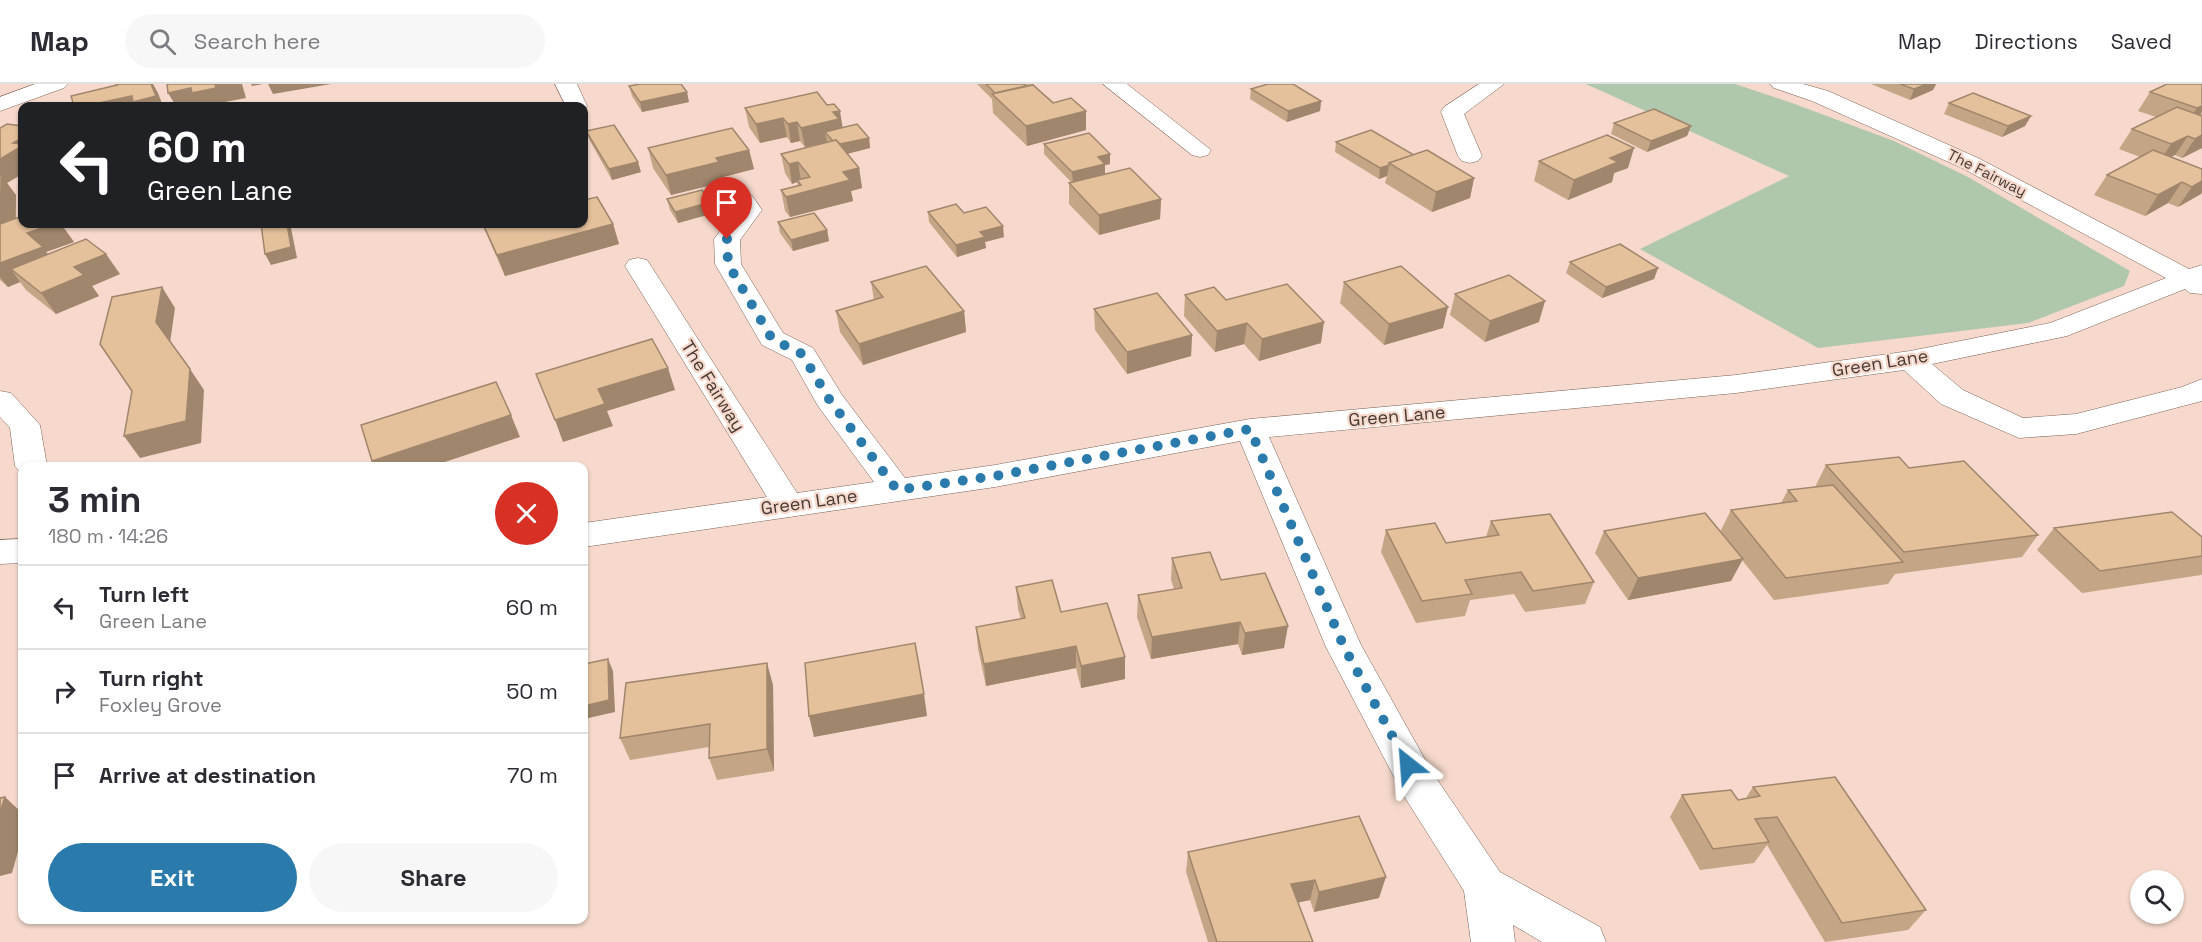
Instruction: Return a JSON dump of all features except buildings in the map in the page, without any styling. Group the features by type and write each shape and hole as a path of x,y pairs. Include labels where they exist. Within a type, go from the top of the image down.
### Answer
{"street":[{"path":"0,105 57,84"},
{"path":"566,84 574,102"},
{"path":"1114,84 1200,150"},
{"path":"1470,156 1452,112 1493,84"},
{"name":"The Fairway","path":"1781,84 1820,96 1970,163 2197,280"},
{"path":"0,87 28,93"},
{"path":"738,194 750,210 727,239 728,264 772,339 802,354 829,399 897,490"},
{"name":"The Fairway","path":"638,267 788,505"},
{"name":"Green Lane","path":"588,534 995,476 1250,429 1736,384 1910,360 2057,330 2197,280"},
{"path":"1910,360 1952,397 2019,429 2076,424 2192,394 2202,388"},
{"path":"0,400 25,425 30,462"},
{"path":"1250,429 1344,647 1418,784 1485,886 1493,942"},
{"path":"1485,886 1584,942"}],"green space":[{"path":"1586,84 1735,84 1792,103 1894,141 1968,177 2130,271 2124,286 2028,323 1818,348 1640,249 1789,176"}],"route":[{"path":"727,239 728,264 739,279 772,339 802,354 829,399 897,490 995,476 1250,429 1344,647 1408,765"}]}
